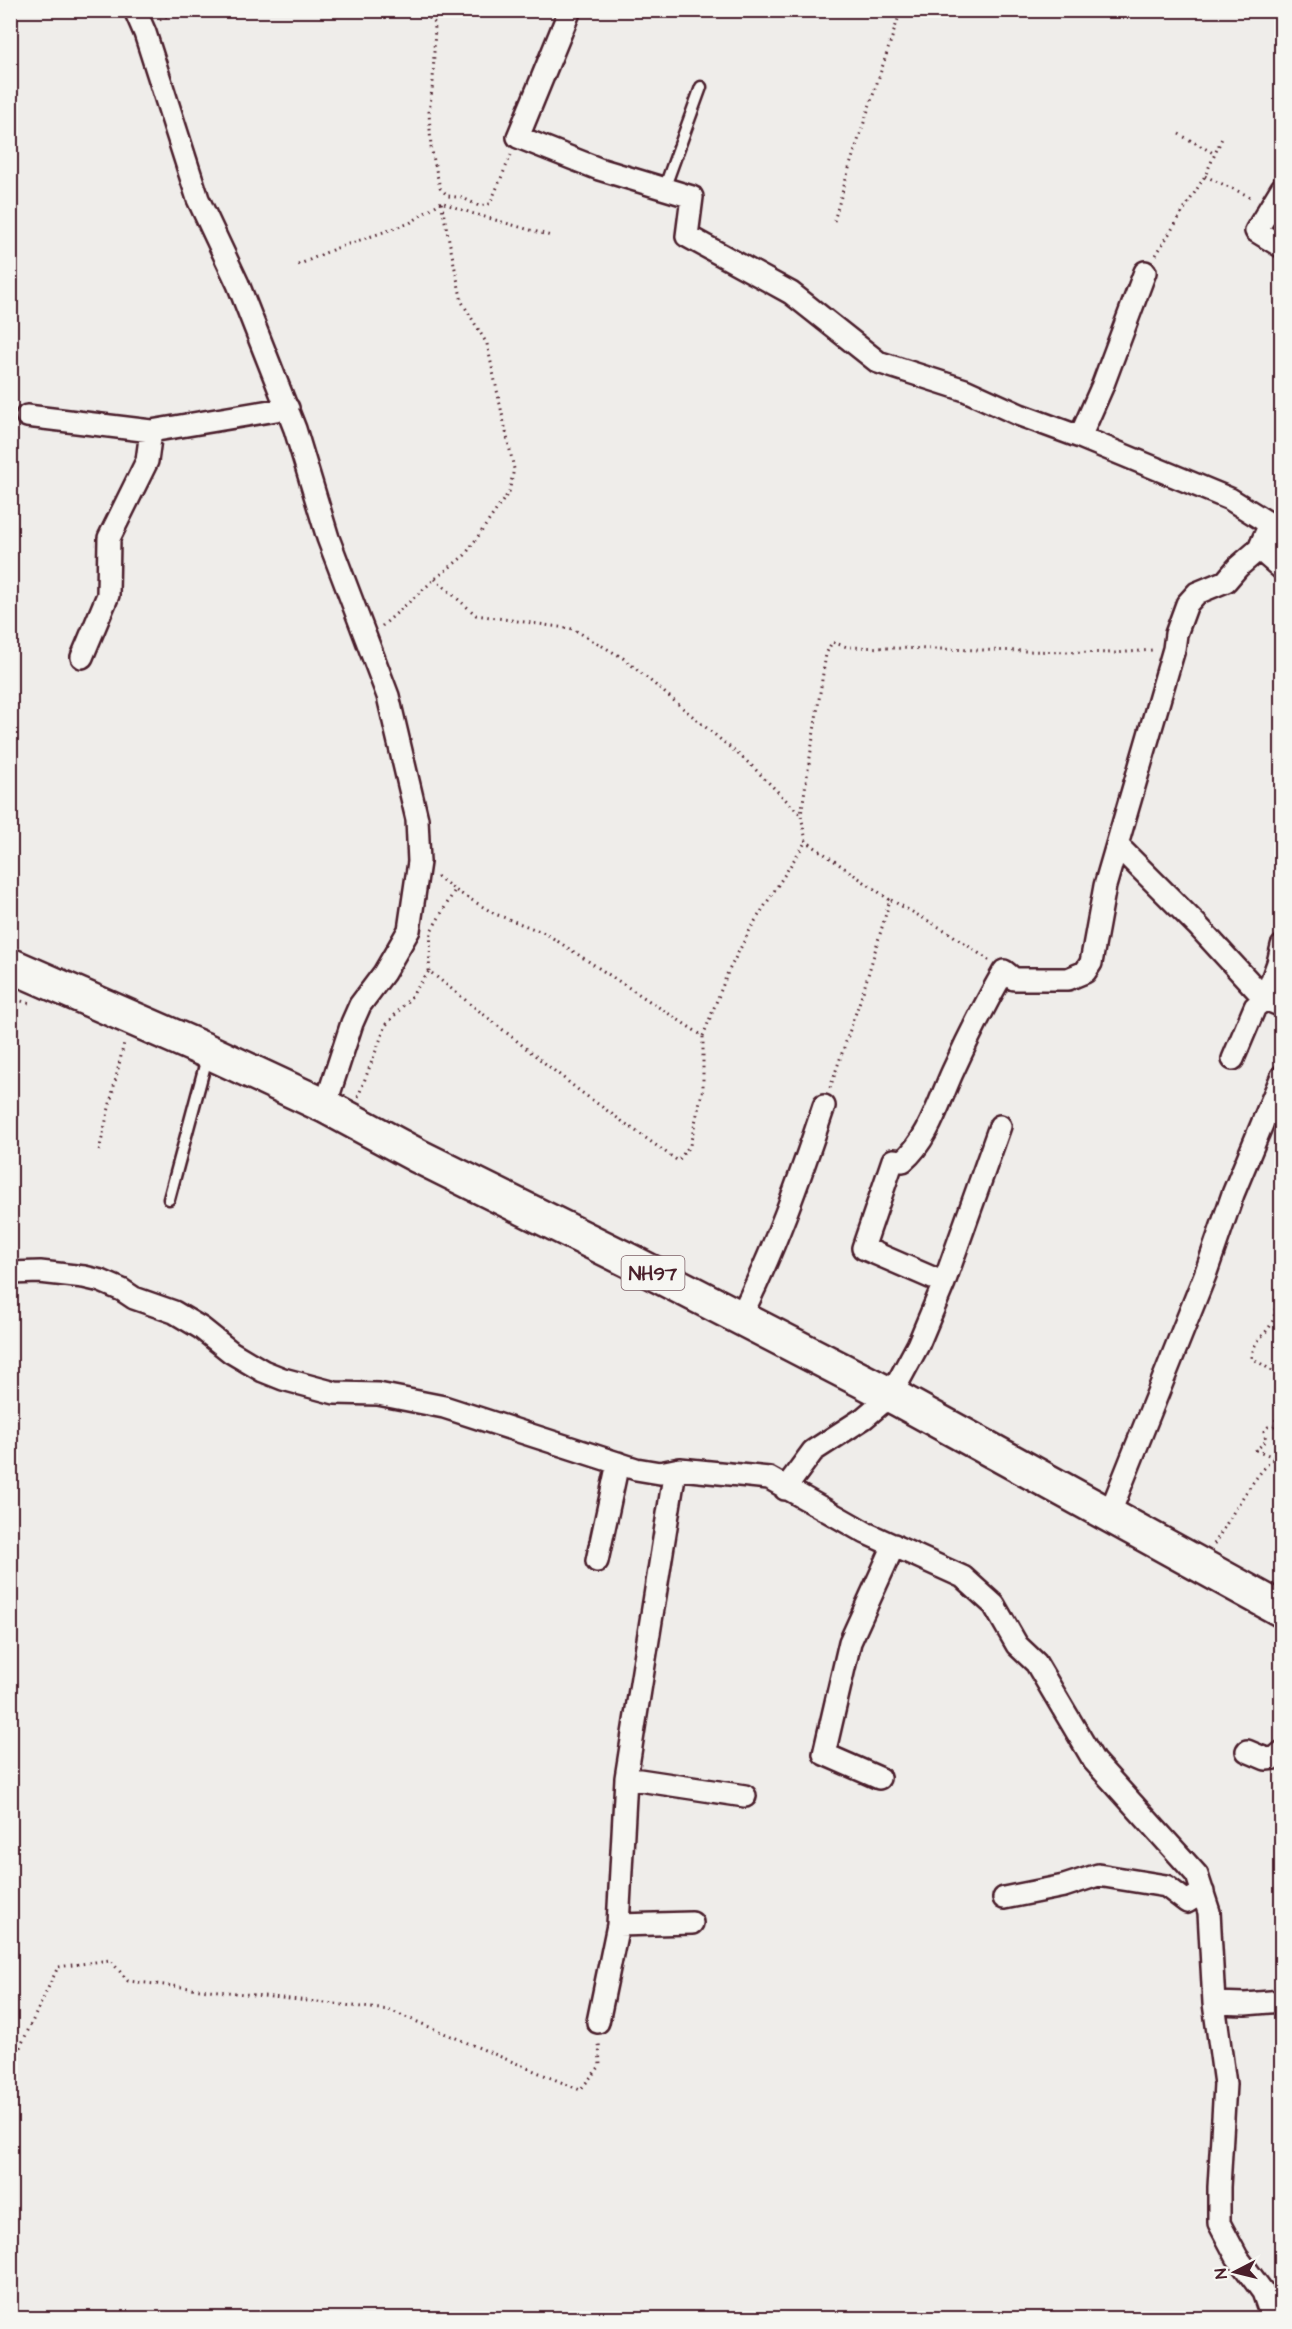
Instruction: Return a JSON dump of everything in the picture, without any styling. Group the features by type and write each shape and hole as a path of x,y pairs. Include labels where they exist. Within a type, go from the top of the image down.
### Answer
{"highway":[{"name":"NH97","path":"10,965 209,1052 337,1113 891,1395 1281,1610"}],"street":[{"path":"135,10 145,33 198,199 238,284 288,408 328,538 388,696 417,819 418,862 409,930 384,973 360,1005 337,1113"},
{"path":"570,10 518,137 599,169 692,197 687,236 791,293 878,362 965,390 1020,415 1080,437 1230,499 1270,524 1259,549"},
{"path":"1276,196 1257,231 1281,247"},
{"path":"1080,437 1102,387 1145,272"},
{"path":"27,416 151,432 288,408"},
{"path":"82,657 108,595 109,538 147,461 151,432"},
{"path":"944,1283 863,1248 893,1160 903,1161 912,1154 928,1126 979,1016 1004,971 1014,979 1068,979 1085,972 1090,963 1105,886 1186,604 1197,593 1226,582 1238,567 1259,549 1281,535"},
{"path":"1259,549 1281,569"},
{"path":"1117,845 1273,1002"},
{"path":"1273,1002 1281,946"},
{"path":"1233,1059 1256,1007 1273,1002"},
{"path":"1108,1515 1281,1076"},
{"path":"740,1318 756,1287 808,1155 824,1106"},
{"path":"785,1489 813,1451 864,1418 891,1395 918,1345 944,1283 1000,1126"},
{"path":"10,1273 40,1272 101,1281 134,1298 174,1312 201,1328 231,1352 263,1371 283,1379 335,1393 378,1394 444,1407 636,1469 660,1473 675,1470 769,1478 866,1533 963,1577 994,1605 1017,1645 1036,1663 1094,1761 1197,1875 1209,1912 1214,2003 1224,2084 1219,2187 1220,2223 1237,2257 1263,2292 1272,2319"},
{"path":"597,1561 618,1463"},
{"path":"598,2022 618,1924 626,1778 675,1470"},
{"path":"879,1778 824,1754 850,1642 894,1545"},
{"path":"1247,1751 1266,1758 1275,1758 1281,1752"},
{"path":"626,1778 745,1796"},
{"path":"1005,1898 1064,1886 1098,1875 1166,1886 1187,1902 1203,1892"},
{"path":"618,1924 692,1923"},
{"path":"1214,2003 1245,2004 1281,2001"}],"lane":[{"path":"664,189 701,87"},
{"path":"169,1199 209,1052"}],"path":[{"path":"420,10 435,23 433,82 429,112 431,147 440,188 448,196 463,198 479,206 490,204 518,137"},
{"path":"834,221 901,10"},
{"path":"1179,134 1215,154"},
{"path":"1145,272 1205,176 1223,136"},
{"path":"1205,176 1276,196"},
{"path":"441,202 551,236"},
{"path":"298,265 334,249 410,223 441,202"},
{"path":"367,640 465,555 509,492 514,469 486,344 462,302 441,202"},
{"path":"435,579 476,615 573,629 622,658 751,765 801,816"},
{"path":"1004,971 948,932 890,900 806,841 801,816 826,654 832,642 847,647 1115,653 1174,649"},
{"path":"429,971 581,1092 678,1161 690,1145 703,1088 703,1036 728,972 752,926 806,841"},
{"path":"418,862 455,890 495,914 544,933 703,1036"},
{"path":"337,1113 386,1025 411,997 429,971 431,931 455,890"},
{"path":"824,1106 864,992 890,900"},
{"path":"10,998 42,1007"},
{"path":"99,1151 125,1044 115,1039"},
{"path":"1278,1224 1281,1229"},
{"path":"1281,1286 1275,1296 1272,1321 1252,1346 1252,1358 1281,1377"},
{"path":"1274,1457 1256,1450 1266,1441 1264,1431 1274,1426 1281,1398"},
{"path":"1200,1565 1248,1492 1281,1451"},
{"path":"10,2062 15,2058 58,1967 110,1960 128,1981 389,2010 580,2090 600,2066 598,2022"}]}
